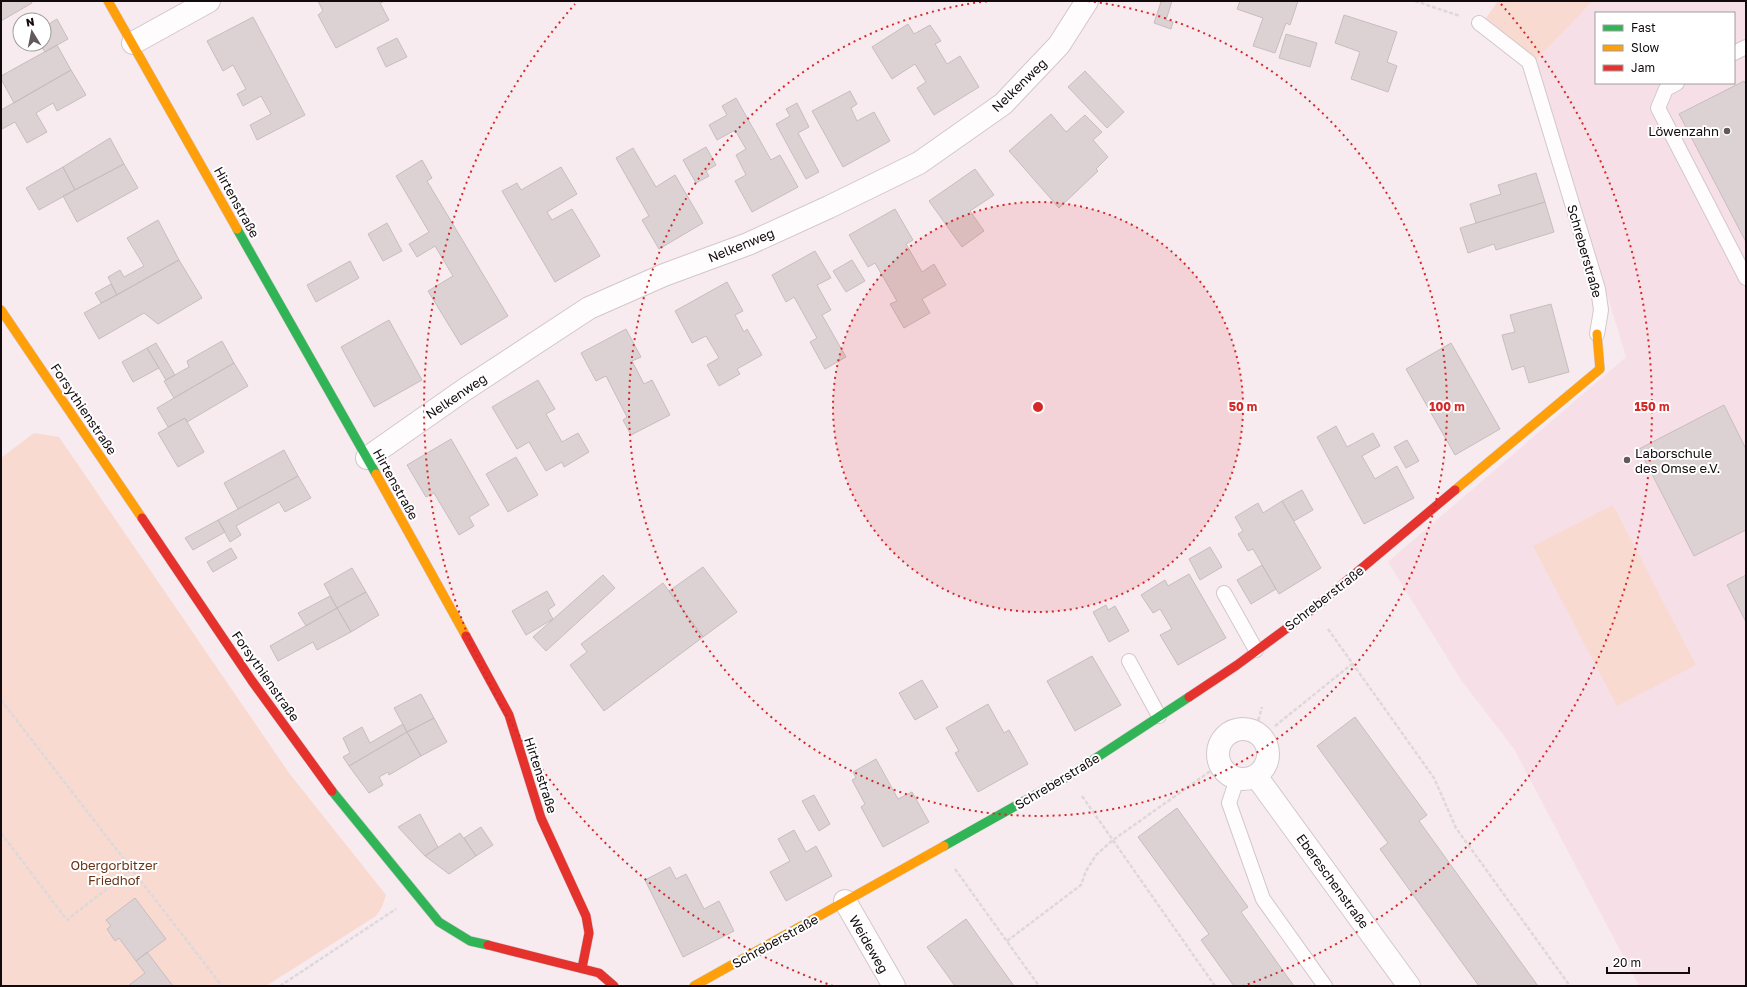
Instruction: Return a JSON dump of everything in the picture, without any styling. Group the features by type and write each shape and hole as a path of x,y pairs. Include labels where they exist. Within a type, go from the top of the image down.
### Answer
{"street":[{"name":"Hirtenstraße","path":"108,1 367,458 509,714 525,771 542,818 586,916 589,933 582,968"},
{"path":"133,44 208,1"},
{"name":"Nelkenweg","path":"367,458 464,390 590,308 664,275 748,244 829,207 919,163 1003,104 1059,45 1087,1"},
{"name":"Forsythienstraße","path":"1,310 252,681 337,798 439,922 470,941 582,968"},
{"name":"Schreberstraße","path":"694,986 1067,777 1160,716 1313,609 1382,553 1600,369 1597,334"},
{"path":"1219,765 1218,749 1226,735 1240,729 1265,729 1268,758 1266,765 1246,778"},
{"name":"Ebereschenstraße","path":"1219,765 1229,776 1246,778 1409,986"},
{"name":"Weideweg","path":"845,901 894,986"},
{"path":"582,968 599,973 614,986"}],"lane":[{"name":"Schreberstraße","path":"1479,23 1530,62 1598,289 1601,310 1597,334"},
{"path":"1735,52 1746,47"},
{"path":"1675,84 1666,89 1658,108 1746,278"},
{"path":"1224,593 1256,650"},
{"path":"1129,661 1160,716"},
{"path":"1246,778 1229,803 1263,899 1325,986"}],"path":[{"path":"1415,1 1479,23"},
{"path":"1326,626 1434,778 1456,828 1570,986"},
{"path":"1262,707 1265,729 1352,664"},
{"path":"1,700 222,986"},
{"path":"1007,941 1080,885 1086,871 1096,855 1113,840 1219,765"},
{"path":"1081,795 1215,986"},
{"path":"1,833 67,920 131,870"},
{"path":"940,849 1039,986"},
{"path":"280,986 415,894"}],"shaded area":[{"name":"Laborschule des Omse e.V.","path":"1593,1 1746,1 1746,986 1639,986 1514,749 1461,680 1388,562 1626,357 1536,60"}],"green space":[{"path":"1498,1 1593,1 1536,60 1484,21"},
{"name":"Obergorbitzer Friedhof","path":"34,433 59,437 289,773 386,895 382,907 376,916 266,986 1,986 1,458"},
{"path":"1613,505 1696,665 1617,706 1533,546"}],"building":[{"path":"1,1 31,1 32,3 16,12 12,12 12,15 1,21"},
{"path":"318,1 385,1 380,3 389,20 336,48 318,15 323,11"},
{"path":"1157,1 1172,1 1166,20 1173,22 1171,29 1154,23 1161,2"},
{"path":"1240,1 1298,1 1290,25 1286,23 1275,53 1253,46 1263,18 1237,9"},
{"path":"1344,15 1397,32 1387,62 1397,66 1388,92 1351,79 1360,52 1335,43"},
{"path":"253,17 305,115 257,140 250,125 271,114 261,96 243,106 237,94 246,89 233,65 223,71 207,41"},
{"path":"57,19 68,39 52,48 52,22"},
{"path":"908,24 914,34 930,25 941,41 935,44 947,64 960,56 979,87 934,115 917,88 926,82 915,64 892,79 872,47"},
{"path":"1286,34 1317,43 1310,67 1279,58"},
{"path":"397,38 407,57 386,67 377,48"},
{"path":"57,45 71,70 14,103 1,79 1,76 44,52 52,52 52,48"},
{"path":"71,70 86,95 57,111 53,103 36,113 47,132 27,143 15,122 2,129 1,110"},
{"path":"1085,71 1124,112 1107,128 1068,87"},
{"path":"1744,81 1746,85 1746,242 1679,114"},
{"path":"850,91 857,104 851,108 857,121 874,112 890,141 843,167 812,111"},
{"path":"736,98 771,160 780,155 798,187 752,212 735,181 746,175 736,155 746,149 735,130 717,140 709,125 727,115 722,106"},
{"path":"797,103 809,127 798,133 819,172 806,179 776,124 790,116 786,109"},
{"path":"1051,114 1066,132 1085,115 1102,132 1093,140 1108,157 1096,169 1098,171 1059,208 1009,151"},
{"path":"110,138 124,164 75,190 63,167"},
{"path":"706,147 716,165 706,171 709,176 696,183 683,160"},
{"path":"633,148 656,187 675,175 703,223 659,249 642,220 649,216 616,158"},
{"path":"422,160 432,178 427,181 508,316 461,345 428,291 453,276 435,246 417,257 409,244 429,232 396,176"},
{"path":"124,164 138,188 77,222 63,196"},
{"path":"63,167 75,190 39,210 26,188"},
{"path":"561,167 577,194 547,212 552,220 572,209 600,256 555,282 502,191 517,183 521,190"},
{"path":"975,169 994,195 970,211 984,231 962,247 929,201"},
{"path":"1536,173 1545,202 1476,223 1470,204 1501,194 1498,185"},
{"path":"1545,202 1554,232 1496,250 1494,244 1468,253 1460,228"},
{"path":"895,209 913,240 906,244 922,272 934,264 946,285 922,299 930,313 904,328 890,304 897,301 875,263 868,267 849,235"},
{"path":"158,220 179,260 117,295 108,277 120,270 124,277 144,266 127,238"},
{"path":"387,223 402,251 383,261 368,234"},
{"path":"815,251 831,278 817,285 831,310 822,315 846,357 825,369 810,342 817,338 794,297 786,302 772,275"},
{"path":"179,260 202,298 158,324 144,313 99,339 84,313"},
{"path":"852,260 865,281 846,292 833,271"},
{"path":"350,261 359,278 316,302 307,285"},
{"path":"727,282 743,311 735,315 744,332 747,329 762,355 737,369 740,374 719,386 707,365 719,358 706,336 692,343 675,311"},
{"path":"111,284 117,295 101,303 95,293"},
{"path":"1551,304 1569,372 1529,383 1524,366 1512,370 1502,335 1515,332 1510,315"},
{"path":"389,320 422,380 374,407 341,347"},
{"path":"626,329 641,357 632,361 644,384 652,380 670,415 631,435 623,420 627,417 606,376 596,381 581,353"},
{"path":"222,341 234,363 174,398 164,381 189,367 187,361"},
{"path":"156,343 175,375 166,380 147,348"},
{"path":"1451,343 1500,429 1455,455 1406,369"},
{"path":"147,348 159,368 133,382 122,362"},
{"path":"234,363 248,386 187,422 185,418 168,427 157,408"},
{"path":"538,380 555,409 546,414 562,442 578,433 589,452 564,467 562,462 546,471 529,442 517,449 492,407"},
{"path":"1724,405 1746,449 1746,530 1694,556 1639,449"},
{"path":"185,418 204,452 178,467 158,433"},
{"path":"1336,426 1347,447 1373,433 1380,446 1362,456 1375,479 1397,466 1414,498 1364,524 1317,437"},
{"path":"451,439 489,505 469,517 474,526 459,535 434,493 426,497 407,465"},
{"path":"1407,440 1419,461 1406,468 1394,447"},
{"path":"284,450 298,476 238,509 224,483"},
{"path":"516,457 538,495 508,512 486,474"},
{"path":"298,476 311,498 285,512 279,502 236,526 241,535 230,542 218,520"},
{"path":"1302,490 1313,510 1294,521 1282,501"},
{"path":"1282,501 1321,568 1279,594 1253,549 1248,551 1238,534 1243,531 1235,517 1258,503 1263,513"},
{"path":"218,520 225,532 193,550 185,538"},
{"path":"1210,547 1222,567 1200,580 1189,559"},
{"path":"231,548 237,558 213,572 207,562"},
{"path":"1262,565 1276,589 1251,604 1237,580"},
{"path":"703,567 737,612 703,637 669,591"},
{"path":"352,568 366,592 337,608 324,584"},
{"path":"1189,574 1226,638 1178,665 1160,635 1172,629 1160,609 1153,613 1141,595 1165,580 1168,586"},
{"path":"603,575 615,588 546,651 533,637"},
{"path":"1746,575 1746,622 1727,585"},
{"path":"663,583 703,637 604,711 570,665 587,652 581,644"},
{"path":"547,591 555,605 548,610 553,619 526,635 512,611"},
{"path":"366,592 379,615 351,632 337,608"},
{"path":"330,596 337,608 306,626 298,613"},
{"path":"1106,605 1108,610 1115,606 1129,631 1109,642 1093,612"},
{"path":"337,608 351,632 317,650 313,642 278,661 270,646"},
{"path":"1092,656 1121,705 1075,731 1047,681"},
{"path":"922,680 938,707 915,720 899,693"},
{"path":"421,694 434,718 407,732 394,708"},
{"path":"988,704 1004,733 1009,730 1028,764 978,792 955,753 959,751 946,728"},
{"path":"1355,717 1427,815 1419,821 1538,986 1479,986 1380,849 1388,843 1317,746"},
{"path":"434,718 447,742 421,756 407,732"},
{"path":"403,724 407,732 349,766 343,757 350,753 343,738 362,727 370,743"},
{"path":"407,732 421,756 389,775 388,772 379,777 383,785 369,793 349,766"},
{"path":"876,759 898,799 912,792 929,822 883,847 861,807 865,804 852,780 856,778 853,772"},
{"path":"814,795 830,824 819,831 802,801"},
{"path":"1177,808 1248,907 1241,912 1294,986 1234,986 1201,940 1209,934 1138,837"},
{"path":"420,814 438,847 425,856 398,827"},
{"path":"481,827 493,845 476,856 464,838"},
{"path":"794,830 806,852 816,846 832,876 786,901 770,872 790,861 778,839"},
{"path":"460,833 476,856 449,874 425,856"},
{"path":"670,867 676,879 686,874 704,909 719,901 734,931 683,957 645,880"},
{"path":"135,898 166,939 136,961 119,938 115,941 107,929 111,926 106,920"},
{"path":"966,919 1014,986 955,986 927,947"},
{"path":"147,952 173,986 128,986 145,973 136,961"}],"traffic: fast":[{"path":"237,229 376,474"},
{"path":"944,846 1067,777 1189,697"},
{"path":"332,791 439,922 470,941 488,945"}],"traffic: slow":[{"path":"108,1 237,229"},
{"path":"1,310 142,518"},
{"path":"1455,490 1600,369 1597,334"},
{"path":"376,474 466,636"},
{"path":"694,986 944,846"}],"traffic: jam":[{"path":"1189,697 1237,665 1313,609 1455,490"},
{"path":"142,518 252,681 332,791"},
{"path":"466,636 509,715 541,818 586,916 589,933 582,968"},
{"path":"488,945 599,973 614,986"}],"place":[{"name":"Löwenzahn","path":"1727,131"},
{"name":"Laborschule des Omse e.V.","path":"1627,460"}]}
